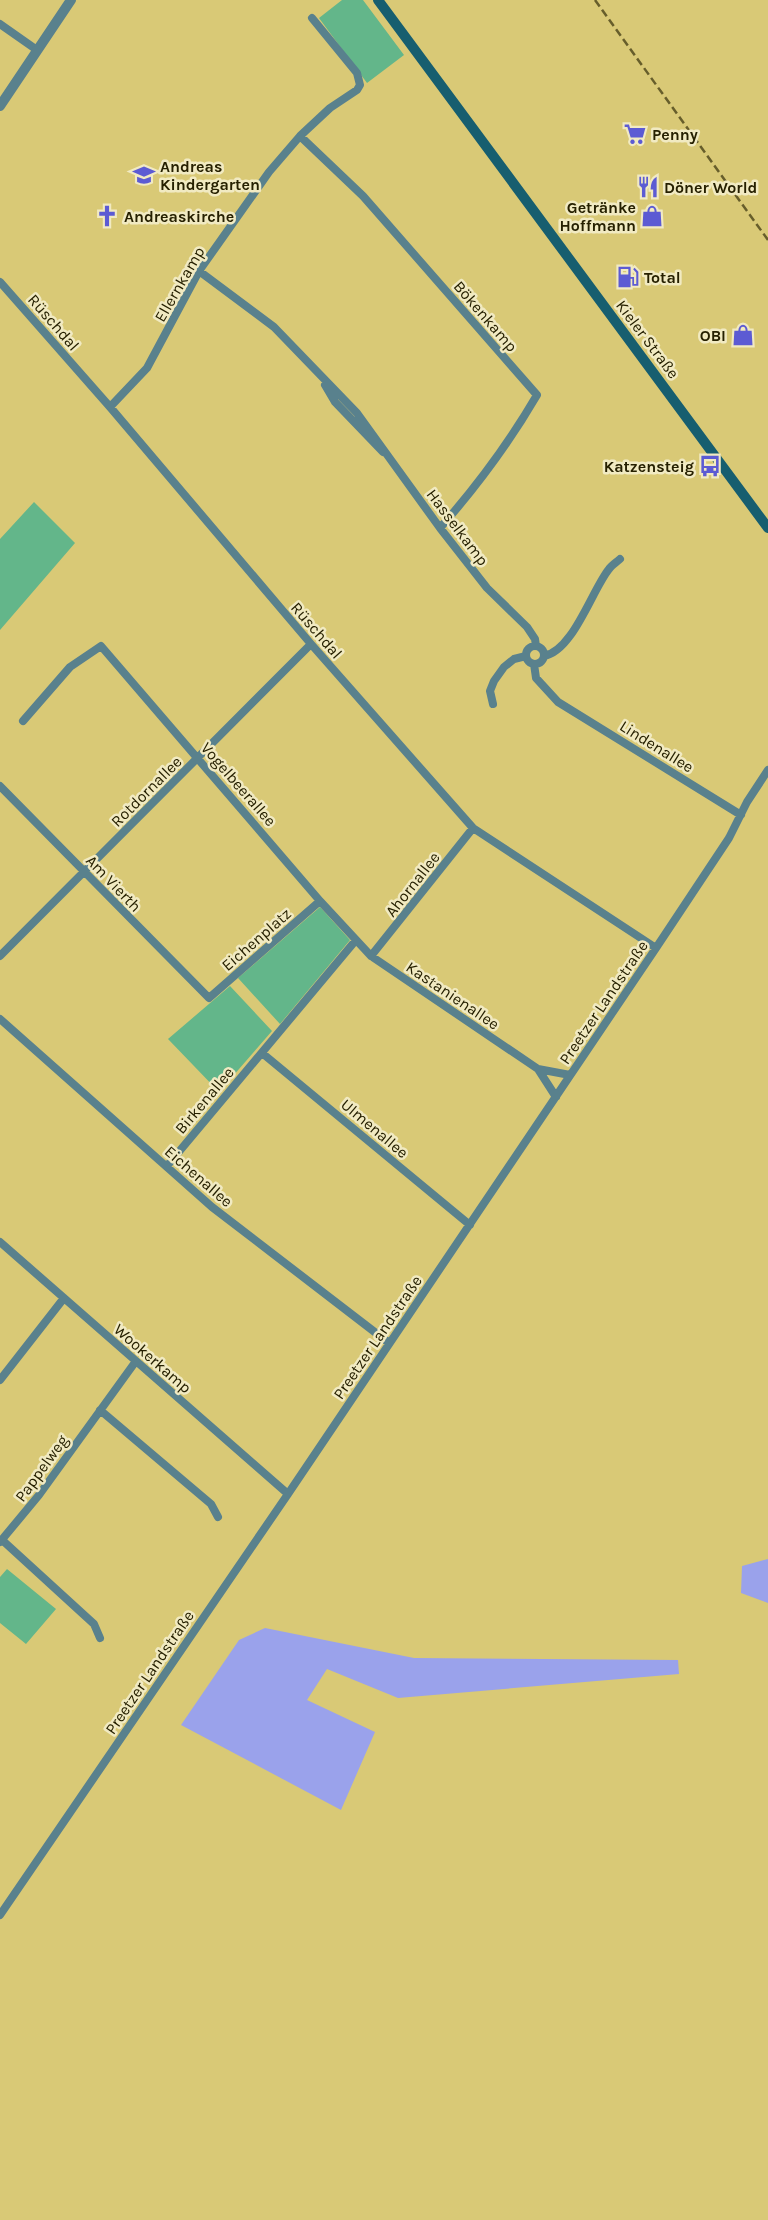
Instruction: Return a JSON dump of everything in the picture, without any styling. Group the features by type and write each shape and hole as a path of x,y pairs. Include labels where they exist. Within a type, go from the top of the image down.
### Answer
{"main road":[{"name":"Kieler Straße","path":"378,0 768,528"}],"street":[{"path":"0,106 71,0"},
{"name":"Ellernkamp","path":"110,407 147,368 199,271 268,172 300,136 330,108 357,90 360,85 357,73 312,18"},
{"path":"0,24 38,50"},
{"name":"Bökenkamp","path":"300,136 363,196 537,395 512,437 474,489 440,528"},
{"name":"Hasselkamp","path":"199,271 274,327 357,413 486,588 527,627 535,639 536,646"},
{"name":"Rüschdal","path":"0,282 110,407 311,644 473,828 656,948"},
{"path":"544,656 541,648 536,646 528,648 526,656 528,662 534,664 541,662 544,656 555,652 584,615 609,569 620,559"},
{"name":"Rotdornallee","path":"0,956 311,644"},
{"name":"Vogelbeerallee","path":"23,721 70,667 101,646 320,901 356,940"},
{"path":"493,704 490,691 494,681 504,667 514,659 526,656"},
{"name":"Lindenallee","path":"534,664 536,678 558,702 741,814"},
{"name":"Preetzer Landstraße","path":"0,1915 288,1494 656,948 729,838 741,814 768,770"},
{"name":"Am Vierth","path":"0,786 209,998"},
{"name":"Ahornallee","path":"371,956 473,828"},
{"name":"Eichenplatz","path":"209,998 320,901"},
{"path":"262,1052 356,940"},
{"name":"Kastanienallee","path":"356,940 371,956 538,1069 556,1097"},
{"name":"Eichenallee","path":"0,1019 212,1207 389,1343"},
{"name":"Birkenallee","path":"167,1166 262,1052"},
{"name":"Ulmenallee","path":"262,1052 470,1225"},
{"name":"Kastanienallee","path":"538,1069 570,1075"},
{"name":"Wookerkamp","path":"0,1242 288,1494"},
{"path":"0,1380 64,1298"},
{"name":"Pappelweg","path":"100,1638 94,1624 1,1541 39,1495 136,1361"},
{"path":"100,1410 211,1504 218,1517"}],"green space":[{"path":"342,0 363,0 404,55 367,83 319,18"},
{"path":"34,502 75,543 0,630 0,539"},
{"path":"320,907 350,940 280,1024 238,978"},
{"path":"230,986 272,1031 219,1092 168,1039"},
{"path":"7,1569 56,1609 26,1644 0,1623 0,1577"}],"water":[{"path":"768,1559 768,1603 741,1593 742,1566"},
{"path":"265,1628 414,1658 678,1660 679,1674 398,1698 327,1669 307,1700 375,1732 341,1810 181,1725 239,1640"}],"railway":[{"path":"595,0 768,240"}],"place":[{"name":"Penny","path":"635,134"},
{"name":"Andreas Kindergarten","path":"144,175"},
{"name":"Döner World","path":"648,187"},
{"name":"Andreaskirche","path":"107,216"},
{"name":"Getränke Hoffmann","path":"652,216"},
{"name":"Total","path":"628,277"},
{"name":"OBI","path":"743,335"},
{"name":"Katzensteig","path":"710,466"}]}
